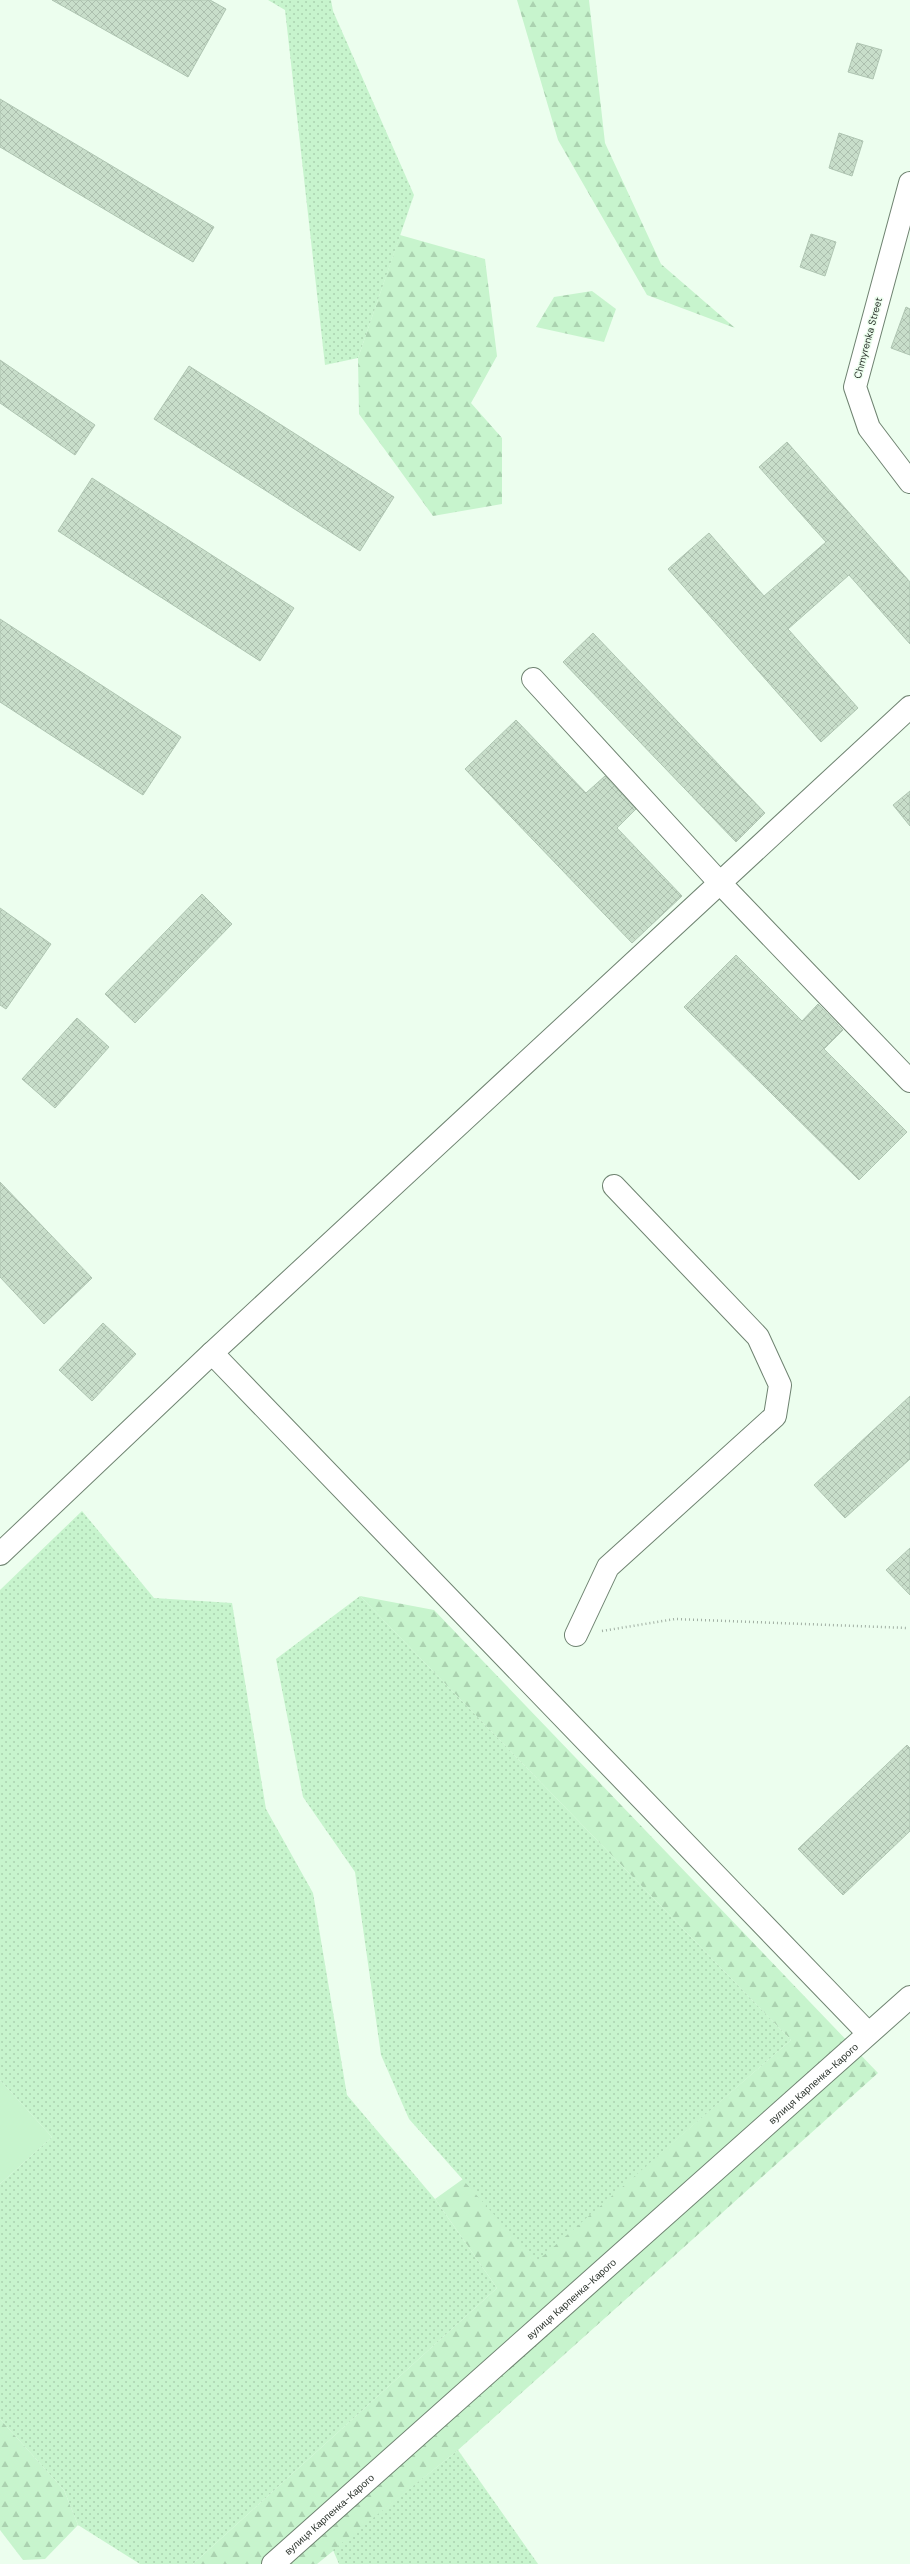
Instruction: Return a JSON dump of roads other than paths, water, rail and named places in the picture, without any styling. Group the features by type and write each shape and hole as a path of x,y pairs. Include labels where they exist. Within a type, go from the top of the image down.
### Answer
{"street":[{"name":"Chmyrenka Street","path":"910,183 854,387 869,428 910,482"},
{"path":"533,679 720,883 910,1081"},
{"path":"0,1554 212,1353 910,707"},
{"path":"576,1635 608,1567 775,1416 780,1385 758,1337 614,1186"},
{"path":"212,1353 868,2033"},
{"name":"вулиця Карпенка-Карого","path":"273,2564 910,1997"}]}
